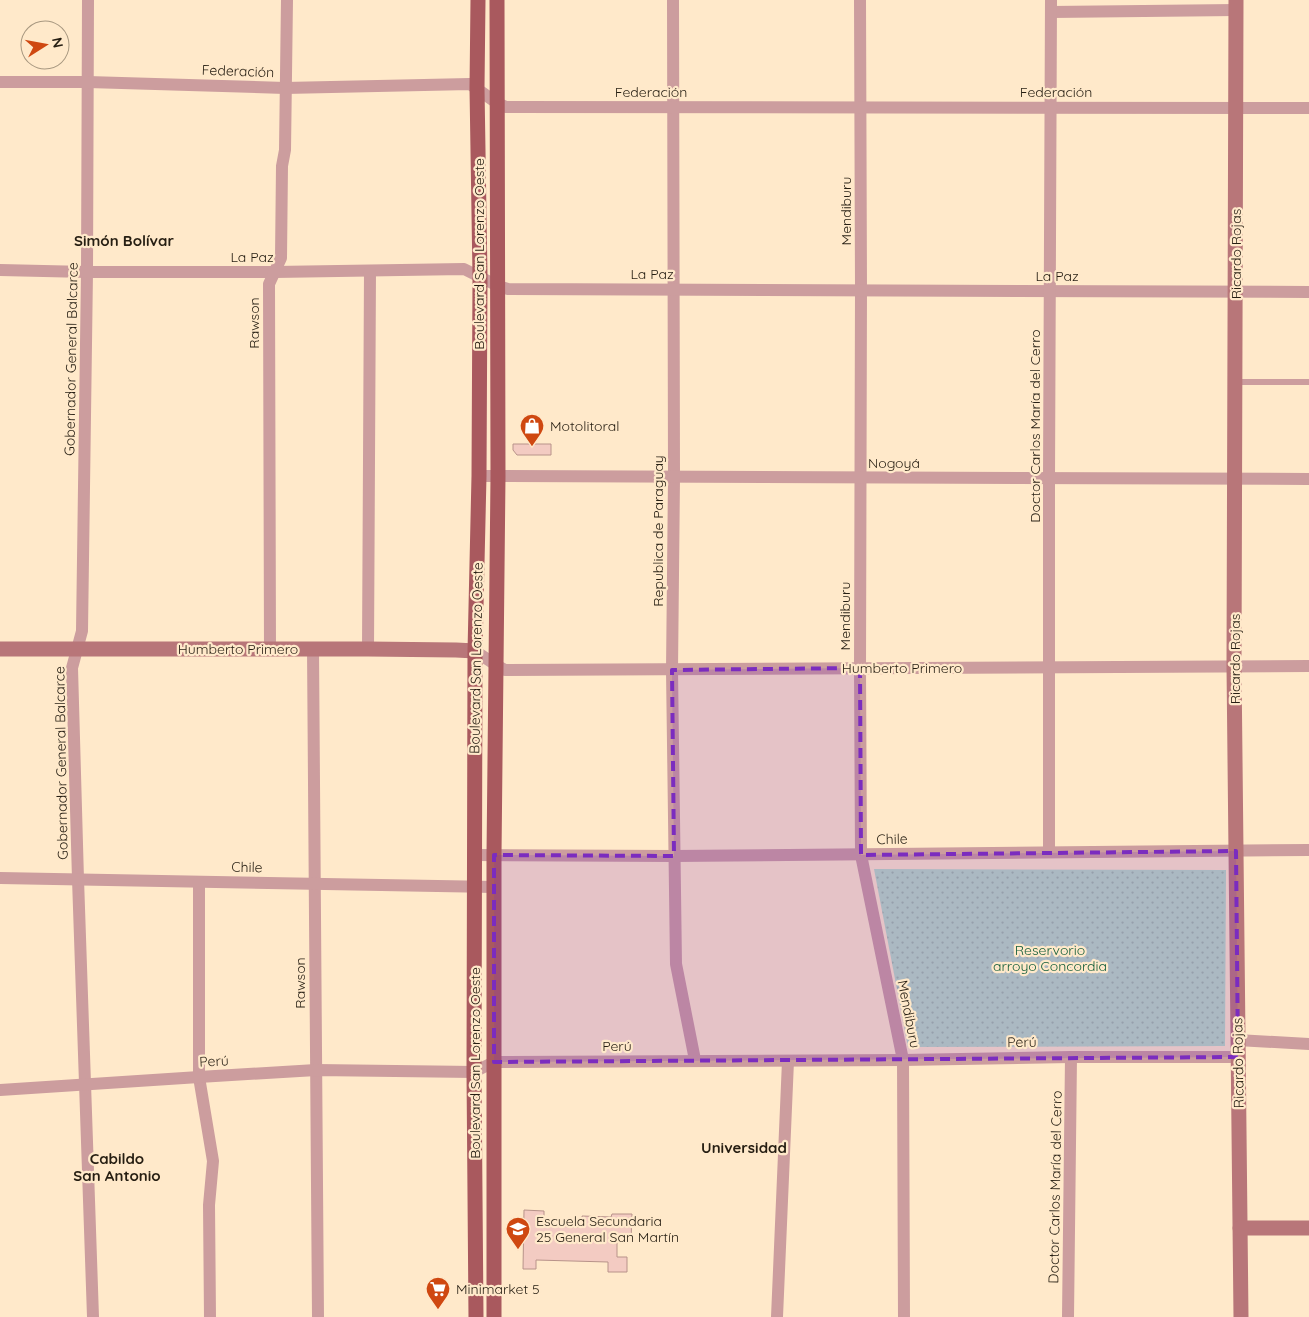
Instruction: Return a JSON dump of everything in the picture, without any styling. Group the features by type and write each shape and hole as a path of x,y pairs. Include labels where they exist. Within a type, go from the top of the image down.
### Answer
{"main road":[{"name":"Boulevard San Lorenzo Oeste","path":"476,1317 474,887 480,276 477,88 478,0"},
{"name":"Boulevard San Lorenzo Oeste","path":"494,1317 494,855 498,476 497,0"}],"street":[{"name":"Gobernador General Balcarce","path":"88,0 87,272 82,631 72,668 93,1317"},
{"name":"Rawson","path":"270,649 270,284 281,258 282,166 286,150 287,0"},
{"name":"Republica de Paraguay","path":"672,0 674,478 672,670 676,964 695,1060"},
{"name":"Mendiburu","path":"860,0 862,289 860,478 861,855 902,1060 904,1317"},
{"path":"1051,6 1236,5"},
{"name":"Ricardo Rojas","path":"1236,5 1234,666 1241,1317"},
{"name":"Doctor Carlos María del Cerro","path":"1049,852 1051,6"},
{"name":"Federación","path":"0,82 88,82 286,88 470,84 506,107 1309,108"},
{"name":"La Paz","path":"0,270 275,272 464,269 498,286 508,288 1309,292"},
{"path":"368,649 370,271"},
{"name":"Nogoyá","path":"479,476 1309,479"},
{"name":"Humberto Primero","path":"0,649 368,649 476,651"},
{"name":"Rawson","path":"313,649 318,1317"},
{"path":"476,651 496,665"},
{"name":"Humberto Primero","path":"496,665 505,670 1309,666"},
{"name":"Chile","path":"475,854 674,856 1309,850"},
{"name":"Chile","path":"0,878 494,887"},
{"path":"199,882 199,1077 213,1161 209,1205 210,1317"},
{"path":"1237,1040 1309,1044"},
{"name":"Doctor Carlos María del Cerro","path":"1068,1317 1071,1056"},
{"name":"Perú","path":"0,1090 316,1070 474,1072 494,1062 902,1060 1071,1056 1238,1057"},
{"path":"778,1317 788,1061"},
{"path":"1240,1228 1309,1228"}],"lane":[{"path":"1236,382 1309,382"}],"highlighted area":[{"path":"860,668 861,855 1236,851 1238,1057 494,1062 494,855 674,856 672,670"}],"green space":[{"name":"Reservorio arroyo Concordia","path":"874,869 1226,870 1225,1046 908,1047"}],"building":[{"name":"Motolitoral","path":"513,444 551,444 551,455 517,455 513,450"},
{"path":"524,1210 544,1211 544,1226 582,1227 582,1216 611,1217 612,1214 632,1214 631,1240 617,1240 617,1257 627,1257 627,1272 608,1272 608,1262 536,1260 536,1269 523,1269"}],"place":[{"name":"Motolitoral","path":"532,447"},
{"name":"Escuela Secundaria 25 General San Martín","path":"518,1250"},
{"name":"Minimarket 5","path":"438,1310"}],"district":[{"name":"Simón Bolívar","path":"124,241"},
{"name":"Universidad","path":"744,1148"},
{"name":"Cabildo San Antonio","path":"117,1168"}]}
